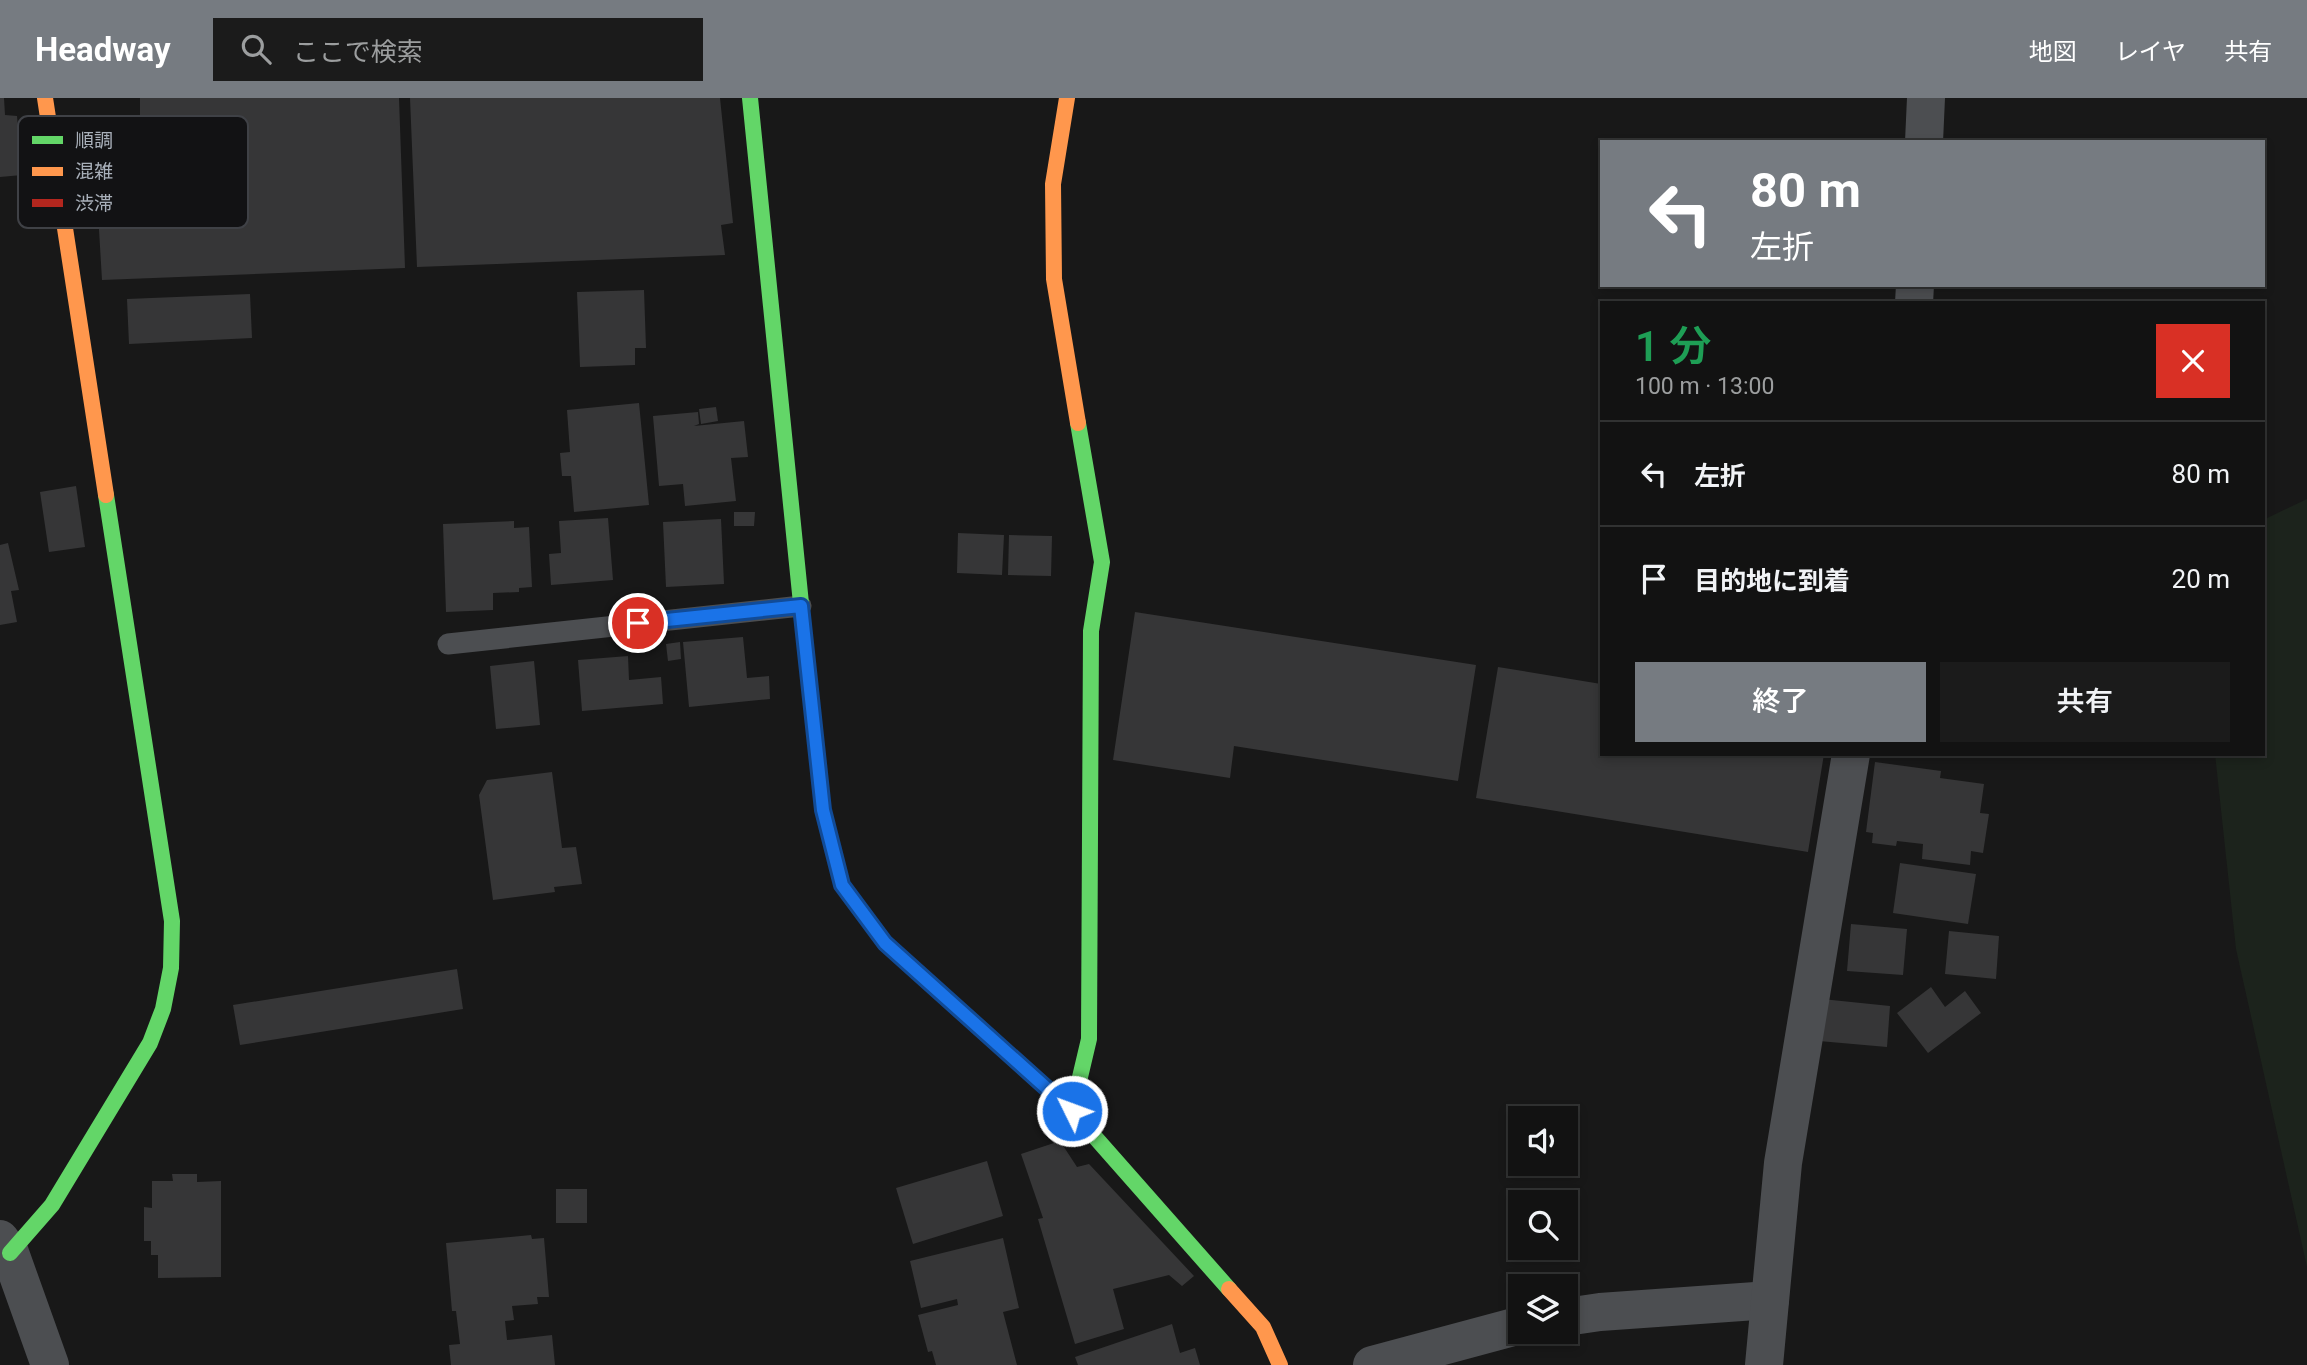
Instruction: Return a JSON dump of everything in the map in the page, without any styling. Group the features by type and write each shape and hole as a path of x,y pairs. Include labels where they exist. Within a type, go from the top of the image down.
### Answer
{"street":[{"path":"45,98 48,116"},
{"path":"750,98 823,810 842,885 885,943 1072,1111 1263,1327 1280,1365"},
{"path":"1067,98 1053,184 1054,279 1102,562 1091,631 1089,1039 1072,1111"},
{"path":"1924,140 1926,98"},
{"path":"50,1365 5,1246 52,1205 150,1043 163,1009 171,968 172,921 65,228"},
{"path":"1764,1365 1783,1163 1851,756"},
{"path":"1578,1315 1770,1300"},
{"path":"1373,1365 1508,1329"}],"lane":[{"path":"448,644 801,606"}],"shaded area":[{"path":"2307,499 2307,1267 2236,949 2215,756 2265,756 2265,519"}],"building":[{"path":"0,98 4,98 5,115 17,116 18,175 0,177"},
{"path":"140,98 399,98 405,268 102,280 99,228 248,228 248,116 140,116"},
{"path":"410,98 720,98 733,223 721,225 725,255 417,267"},
{"path":"644,290 646,348 635,348 635,365 580,367 577,292"},
{"path":"250,294 252,338 129,344 127,299"},
{"path":"639,403 649,505 574,512 571,476 562,476 560,453 570,452 567,410"},
{"path":"716,407 718,421 701,424 699,409"},
{"path":"698,412 699,424 694,426 744,421 748,457 731,458 736,501 685,506 683,484 659,486 653,416"},
{"path":"76,486 85,547 49,552 40,492"},
{"path":"734,512 755,512 754,526 734,526"},
{"path":"608,518 613,580 551,585 549,554 561,553 559,521"},
{"path":"721,519 724,584 666,587 663,522"},
{"path":"514,521 514,528 529,527 532,587 519,588 519,592 493,593 493,610 446,612 443,524"},
{"path":"958,533 1004,535 1002,575 957,573"},
{"path":"1009,535 1052,536 1051,576 1008,575"},
{"path":"8,543 19,590 11,591 17,622 0,625 0,545"},
{"path":"1135,612 1476,665 1458,781 1234,746 1230,778 1113,760"},
{"path":"743,637 747,678 769,676 770,699 689,707 683,642"},
{"path":"680,642 681,659 668,661 666,644"},
{"path":"628,656 629,680 661,677 663,704 582,711 578,660"},
{"path":"534,661 540,725 496,729 490,666"},
{"path":"1498,667 1600,684 1600,756 1824,756 1808,852 1476,798"},
{"path":"1875,762 1941,771 1940,778 1984,784 1980,813 1989,814 1983,853 1971,851 1970,865 1922,859 1923,844 1897,841 1896,846 1872,843 1873,833 1866,832"},
{"path":"552,772 562,848 576,847 582,884 554,887 555,892 493,900 479,795 487,780"},
{"path":"1900,863 1976,874 1968,924 1893,913"},
{"path":"1851,924 1907,929 1903,975 1847,971"},
{"path":"1949,931 1999,936 1996,979 1945,974"},
{"path":"457,969 463,1009 240,1045 233,1005"},
{"path":"1931,987 1945,1007 1965,991 1981,1013 1928,1053 1897,1013"},
{"path":"1822,999 1890,1006 1887,1047 1819,1041"},
{"path":"1060,1141 1077,1167 1089,1164 1194,1276 1182,1286 1169,1275 1113,1289 1124,1329 1075,1344 1038,1219 1043,1218 1021,1154"},
{"path":"987,1161 1003,1216 913,1244 896,1188"},
{"path":"172,1174 197,1174 197,1182 221,1181 221,1277 158,1278 158,1255 151,1255 151,1241 144,1241 144,1207 152,1208 152,1181 173,1181"},
{"path":"556,1189 587,1189 587,1223 556,1223"},
{"path":"531,1235 532,1239 544,1238 549,1297 537,1297 538,1304 512,1306 514,1320 505,1321 507,1340 552,1335 555,1365 451,1365 449,1345 460,1344 456,1311 452,1311 446,1243"},
{"path":"1003,1238 1019,1308 1003,1312 1017,1365 936,1365 932,1351 928,1352 918,1315 958,1305 957,1299 921,1308 910,1261"},
{"path":"1172,1324 1180,1353 1195,1348 1200,1365 1078,1365 1075,1357"}],"traffic: fast":[{"path":"750,98 806,653"},
{"path":"1072,1111 1089,1039 1091,631 1102,562 1078,423"},
{"path":"10,1253 52,1205 150,1043 163,1009 171,968 172,921 106,495"},
{"path":"837,865 842,885 885,943 1072,1111 1229,1289"}],"traffic: slow":[{"path":"45,98 48,116"},
{"path":"1067,98 1053,184 1054,279 1078,423"},
{"path":"65,228 106,495"},
{"path":"1229,1289 1263,1327 1280,1365"}],"traffic: jam":[{"path":"806,653 823,810 837,865"}],"route":[{"path":"638,623 801,606 823,810 842,885 885,943 1072,1111"}]}
